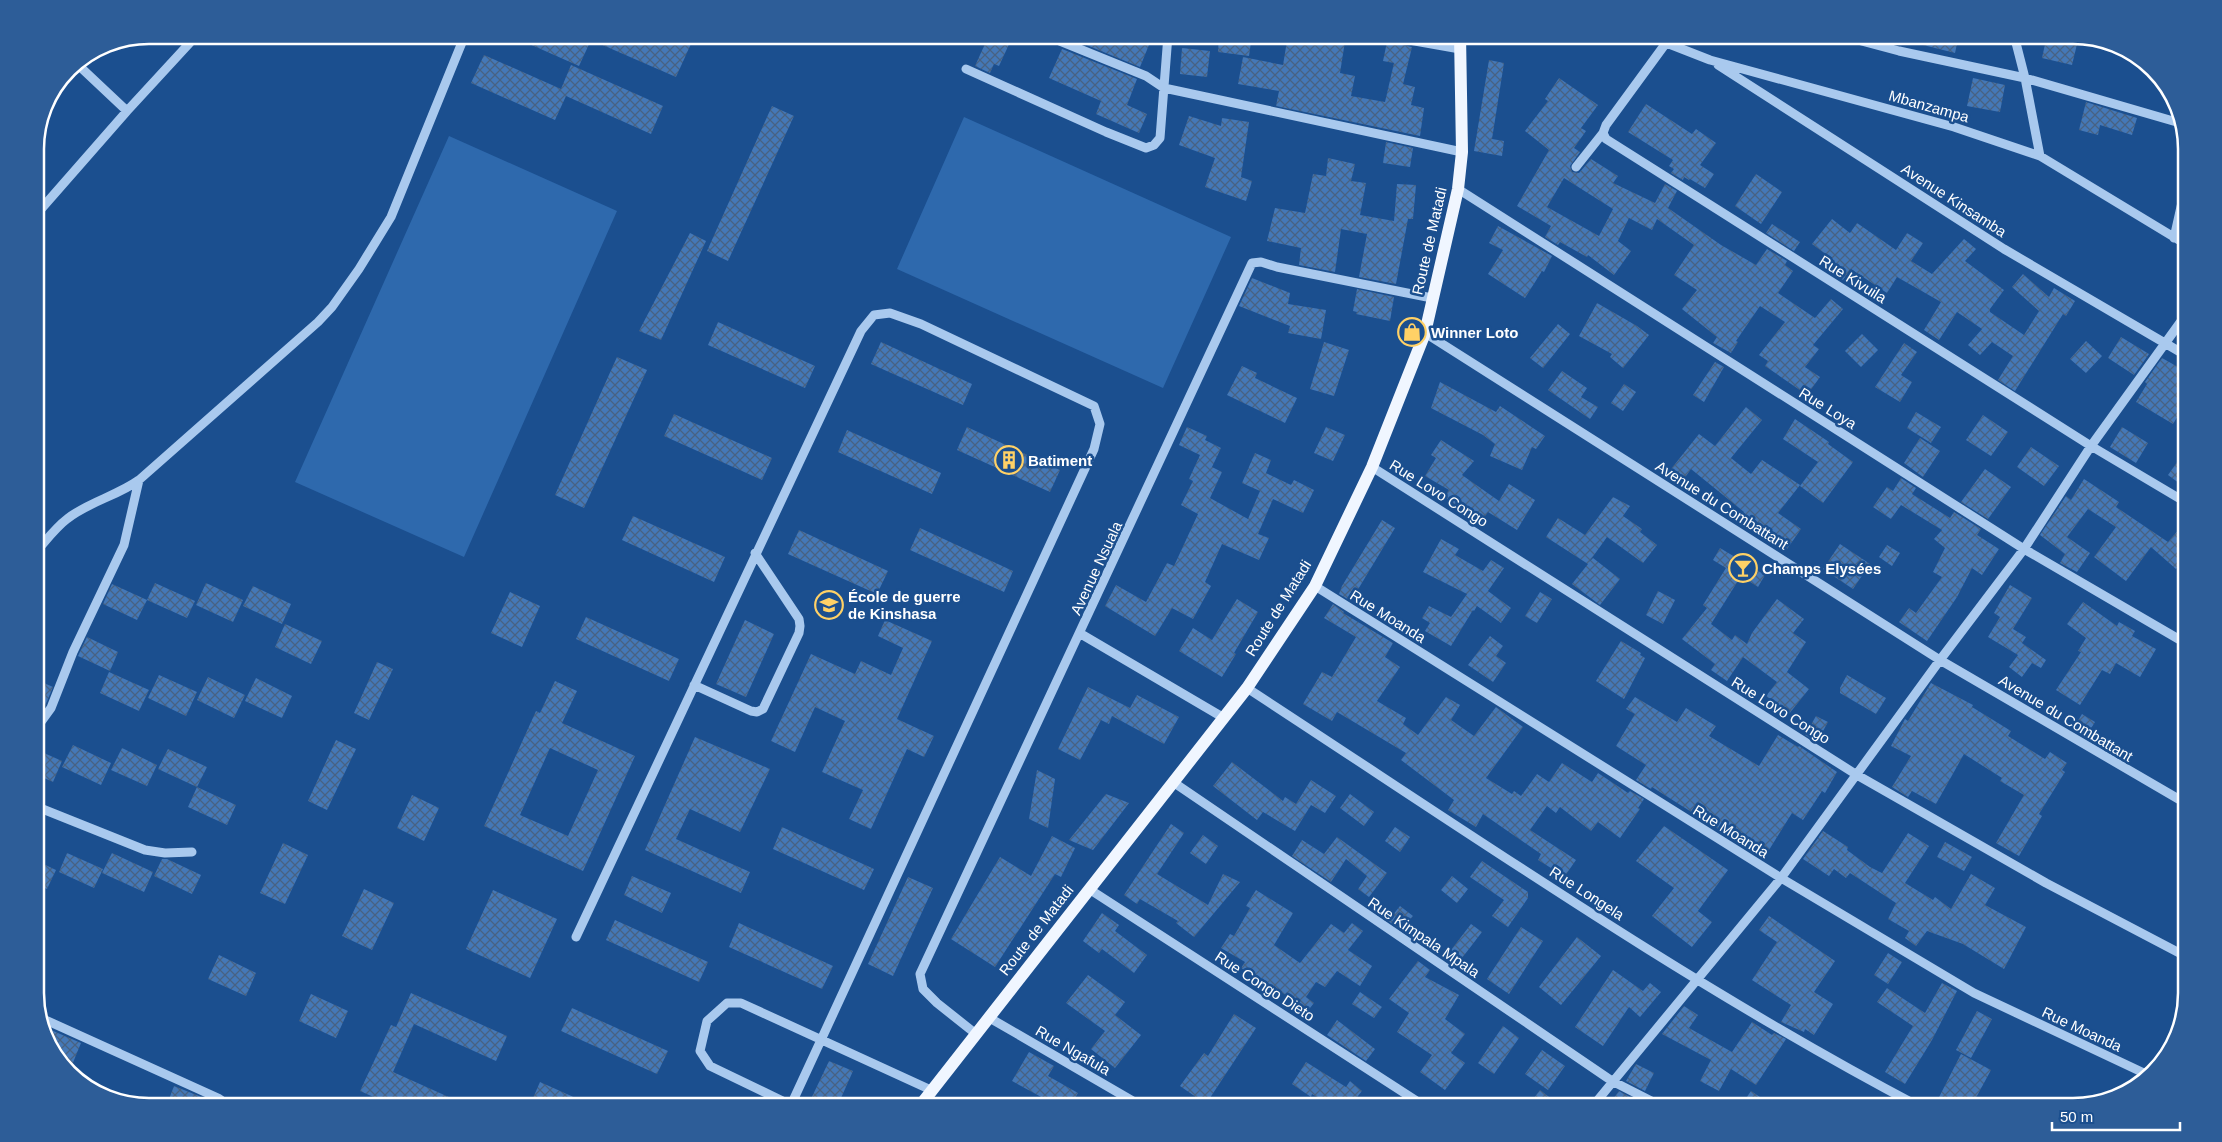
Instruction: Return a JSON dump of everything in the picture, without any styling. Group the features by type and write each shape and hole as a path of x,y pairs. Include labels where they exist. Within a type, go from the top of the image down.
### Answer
{"main road":[{"name":"Route de Matadi","path":"925,1098 1247,688 1315,586 1372,467 1425,333 1458,189 1462,152 1460,44"}],"street":[{"path":"44,206 189,44"},
{"path":"44,543 66,520 77,512 127,489 139,480 318,322 332,307 359,269 398,203 461,44"},
{"path":"1067,44 1146,76 1164,88 1462,152"},
{"path":"966,68 1146,148 1154,145 1160,138 1167,44"},
{"path":"1432,44 1460,49"},
{"path":"1576,167 1665,44"},
{"name":"Mbanzampa","path":"1669,44 1710,60 1954,127 2040,156 2178,240"},
{"path":"1872,44 2025,78 2174,121"},
{"path":"2016,44 2040,156"},
{"name":"Avenue Kinsamba","path":"1710,60 2004,249 2178,351"},
{"path":"82,69 127,111"},
{"name":"Rue Kivuila","path":"1602,133 1606,139 2091,446 2178,498"},
{"name":"Rue Loya","path":"1458,189 2024,549 2178,639"},
{"path":"2174,238 2178,220"},
{"name":"Avenue Nsuala","path":"976,1034 937,1003 923,988 920,974 1081,634 1252,263 1261,262 1277,267 1432,298"},
{"path":"576,936 860,331 874,316 890,313 921,324 1094,406 1100,424 1094,449 821,1040 796,1098"},
{"path":"1599,1098 1780,878 2024,549 2091,446 2178,325"},
{"name":"Avenue du Combattant","path":"1425,333 1940,660 2178,799"},
{"name":"Rue Lovo Congo","path":"1372,467 1857,775 2046,883 2178,952"},
{"path":"44,717 51,708 72,652 124,545 139,480"},
{"path":"694,685 757,712 763,709 799,633 799,619 756,553"},
{"name":"Rue Moanda","path":"1315,586 1780,878 1974,993 2142,1072"},
{"path":"1081,634 1224,718"},
{"name":"Rue Longela","path":"1247,688 1696,981 1831,1060 1903,1098"},
{"name":"Rue Kimpala Mpala","path":"1173,782 1612,1082 1645,1098"},
{"path":"44,810 145,850 165,853 192,852"},
{"name":"Rue Congo Dieto","path":"1089,889 1412,1098"},
{"path":"776,1098 710,1066 700,1051 707,1021 728,1003 741,1003 931,1090"},
{"name":"Rue Ngafula","path":"988,1017 1128,1098"},
{"path":"48,1021 216,1098"}],"shaded area":[{"path":"964,117 1231,237 1163,388 897,269"},
{"path":"449,136 617,211 464,557 295,482"}],"building":[{"path":"529,44 589,44 579,66"},
{"path":"600,44 691,44 676,77"},
{"path":"985,44 1009,44 999,66 994,64 990,73 975,66"},
{"path":"1084,44 1149,44 1140,67"},
{"path":"1218,44 1251,44 1249,56 1218,52"},
{"path":"1286,44 1345,44 1340,73 1355,76 1351,96 1385,102 1394,63 1383,61 1387,44 1412,47 1403,84 1415,87 1411,105 1424,108 1420,136 1276,106 1279,91 1238,84 1243,57 1283,65"},
{"path":"1919,44 1957,44 1955,53"},
{"path":"2045,44 2077,44 2072,65 2042,58"},
{"path":"1182,48 1210,51 1207,77 1180,74"},
{"path":"1062,49 1137,79 1127,105 1147,114 1139,133 1096,114 1101,101 1049,78"},
{"path":"484,55 561,89 571,65 663,106 651,134 566,96 555,120 471,83"},
{"path":"1489,60 1504,63 1492,139 1504,141 1502,156 1474,151"},
{"path":"1559,78 1598,105 1581,128 1586,131 1574,148 1580,152 1570,166 1572,172 1579,173 1591,159 1618,176 1613,183 1655,203 1665,184 1677,191 1668,208 1721,245 1756,265 1767,249 1787,261 1785,265 1793,271 1778,293 1815,318 1831,299 1843,309 1813,345 1819,349 1805,367 1820,377 1807,395 1765,366 1768,361 1759,355 1785,322 1760,306 1736,341 1738,342 1731,353 1713,343 1717,337 1682,309 1697,290 1674,275 1694,245 1657,219 1652,230 1629,218 1618,241 1631,251 1614,275 1588,255 1587,257 1560,242 1558,245 1545,237 1551,226 1517,206 1549,150 1525,131 1548,101 1545,99","holes":["1564,178 1613,209 1599,236 1547,207"]},
{"path":"1973,78 2005,85 2000,112 1967,106"},
{"path":"2086,102 2137,118 2132,135 2100,125 2098,135 2079,130"},
{"path":"1646,104 1692,134 1696,129 1716,143 1700,165 1714,174 1705,188 1690,179 1684,177 1683,180 1671,173 1674,169 1669,166 1673,160 1628,132"},
{"path":"772,106 794,116 728,261 707,251"},
{"path":"1189,116 1221,126 1222,118 1249,122 1241,177 1252,181 1246,201 1205,187 1215,158 1179,145"},
{"path":"1386,142 1413,148 1410,167 1383,163"},
{"path":"1328,158 1355,164 1351,181 1366,183 1360,215 1394,221 1397,184 1416,185 1413,219 1408,219 1396,284 1359,277 1367,234 1341,229 1335,272 1299,265 1301,248 1267,241 1275,208 1305,213 1313,174 1326,176"},
{"path":"1756,174 1782,192 1761,224 1735,206"},
{"path":"1832,219 1850,233 1857,223 1896,250 1907,233 1923,243 1911,261 1932,274 1964,239 1976,249 1965,261 2004,290 1990,309 1990,312 2024,335 2039,311 2012,287 2023,274 2049,297 2054,288 2075,301 2066,316 2063,314 2015,391 1998,380 2013,356 1992,342 1980,355 1968,345 1982,329 1957,312 1939,340 1924,330 1941,302 1897,277 1887,293 1851,269 1843,280 1828,270 1835,261 1812,244"},
{"path":"1772,224 1800,242 1794,251 1766,233"},
{"path":"1498,226 1552,256 1544,272 1542,271 1525,298 1488,274 1503,250 1489,243"},
{"path":"690,233 706,241 661,340 639,331"},
{"path":"1252,278 1290,293 1288,304 1326,310 1321,339 1288,333 1290,326 1239,306"},
{"path":"1357,289 1394,297 1390,321 1356,314 1357,312 1353,311"},
{"path":"1597,303 1649,335 1623,368 1610,357 1612,354 1579,336"},
{"path":"718,322 815,366 805,388 708,345"},
{"path":"1558,324 1570,334 1543,368 1530,358"},
{"path":"1862,334 1878,350 1861,367 1845,351"},
{"path":"2121,337 2149,354 2134,375 2108,358"},
{"path":"2086,341 2102,356 2086,373 2070,359"},
{"path":"881,342 972,384 963,405 871,364"},
{"path":"1324,342 1349,350 1334,396 1310,389"},
{"path":"1904,343 1917,352 1901,375 1912,382 1900,402 1875,387"},
{"path":"617,357 647,370 584,508 555,495"},
{"path":"2162,358 2178,367 2178,416 2173,424 2136,402 2147,384 2145,382"},
{"path":"1715,362 1724,367 1704,402 1693,395"},
{"path":"1242,366 1257,373 1255,378 1297,398 1285,423 1227,395"},
{"path":"1562,371 1587,388 1581,397 1598,407 1590,419 1548,390"},
{"path":"1440,382 1496,412 1500,406 1545,436 1536,449 1532,447 1522,470 1490,456 1495,444 1483,435 1431,408"},
{"path":"1624,384 1636,392 1623,411 1611,403"},
{"path":"1746,407 1762,420 1731,458 1751,474 1762,460 1800,485 1778,513 1801,529 1785,552 1740,518 1744,512 1691,469 1684,479 1671,469 1699,434 1715,446"},
{"path":"1916,412 1941,427 1931,443 1907,428"},
{"path":"674,414 772,458 762,480 664,436"},
{"path":"1983,415 2008,432 1991,456 1966,440"},
{"path":"1795,419 1829,442 1828,444 1853,462 1823,503 1800,486 1818,462 1783,439"},
{"name":"Batiment","path":"967,427 1060,470 1050,492 957,450"},
{"path":"1187,427 1207,436 1205,440 1221,448 1212,467 1222,472 1210,498 1248,519 1260,491 1242,483 1255,453 1271,460 1266,473 1291,485 1294,480 1314,490 1303,513 1273,499 1258,534 1269,538 1259,560 1222,544 1205,582 1211,586 1193,619 1172,608 1155,636 1105,606 1116,585 1146,602 1167,563 1174,566 1198,514 1181,505 1193,481 1189,479 1200,455 1179,445"},
{"path":"1326,427 1345,435 1333,461 1314,453"},
{"path":"2122,427 2148,443 2136,463 2110,447"},
{"path":"847,430 941,473 932,494 838,452"},
{"path":"1920,438 1940,451 1923,477 1904,463"},
{"path":"1441,440 1474,461 1462,475 1499,501 1509,484 1535,500 1517,530 1488,512 1481,522 1444,497 1449,490 1425,476 1436,458 1431,455"},
{"path":"2031,447 2059,466 2044,486 2017,467"},
{"path":"2178,461 2178,482 2168,475"},
{"path":"1985,469 2011,487 1988,519 1961,502"},
{"path":"1901,478 1916,488 1912,494 1950,518 1954,512 1981,529 1977,535 1999,549 1982,575 1972,568 1957,597 1927,641 1899,622 1909,608 1916,613 1942,577 1933,572 1945,548 1934,539 1942,530 1901,505 1891,519 1873,507 1887,487 1893,491"},
{"path":"2084,479 2119,502 2116,507 2168,542 2178,530 2178,566 2176,569 2151,547 2126,581 2094,557 2116,527 2088,509 2067,537 2090,553 2077,572 2060,563 2065,554 2040,535 2066,496 2071,500"},
{"path":"1613,497 1630,506 1623,516 1642,529 1640,532 1657,545 1643,563 1607,537 1589,562 1593,558 1620,579 1600,605 1572,584 1588,564 1546,537 1558,518 1585,535"},
{"path":"633,516 725,557 714,582 622,540"},
{"path":"1382,520 1395,528 1351,601 1339,594 1342,586"},
{"path":"920,528 1013,571 1004,592 910,550"},
{"path":"799,530 888,571 877,594 788,554"},
{"path":"1441,539 1459,549 1455,555 1483,571 1491,560 1504,568 1488,591 1511,608 1501,623 1477,606 1451,646 1425,631 1430,623 1422,618 1429,606 1451,617 1467,594 1423,572"},
{"path":"1840,544 1870,564 1853,589 1823,569"},
{"path":"1887,545 1900,553 1892,566 1879,557"},
{"path":"1720,548 1765,575 1758,587 1741,576 1711,624 1732,640 1735,635 1747,644 1752,633 1777,599 1804,619 1793,633 1806,642 1787,672 1809,689 1789,714 1766,696 1777,682 1743,657 1727,681 1711,670 1715,664 1682,639 1707,608 1703,605 1726,568 1713,560"},
{"path":"155,583 195,601 187,618 147,600"},
{"path":"206,583 243,600 233,622 196,605"},
{"path":"112,584 147,600 137,620 103,604"},
{"path":"2010,585 2032,598 2013,629 2026,637 2022,643 2046,660 2041,668 2032,663 2022,677 2009,667 2018,655 1988,637 2000,617 1994,613"},
{"path":"253,586 291,604 282,624 243,606"},
{"path":"1658,591 1675,600 1663,624 1646,615"},
{"path":"510,592 540,606 522,647 491,633"},
{"path":"1540,592 1552,599 1537,623 1525,616"},
{"path":"1237,599 1258,612 1222,677 1179,651 1193,628 1212,640"},
{"path":"2083,602 2117,626 2119,622 2135,631 2132,636 2156,649 2140,677 2116,663 2110,674 2102,670 2080,705 2056,690 2081,652 2078,651 2086,638 2067,624"},
{"path":"1333,604 1343,613 1393,643 1385,657 1400,667 1377,701 1406,718 1403,724 1418,735 1446,697 1460,705 1451,720 1474,736 1496,707 1523,727 1486,778 1512,794 1514,791 1521,796 1537,774 1549,782 1562,763 1592,782 1598,773 1628,793 1630,791 1644,799 1638,808 1640,809 1620,838 1598,822 1591,831 1560,807 1556,813 1547,806 1530,830 1576,860 1560,883 1547,875 1551,868 1538,860 1541,854 1483,814 1476,827 1448,810 1454,800 1401,760 1406,753 1337,712 1332,721 1303,704 1322,672 1332,677 1356,637 1324,618"},
{"path":"586,617 679,659 669,681 576,639"},
{"path":"745,620 774,634 746,697 716,684"},
{"path":"885,620 932,641 897,719 934,736 924,757 907,749 871,829 849,819 863,790 822,772 845,721 815,707 795,752 771,741 811,654 855,674 861,661 891,675 903,648 878,636"},
{"path":"285,624 322,641 311,664 275,647"},
{"path":"1490,636 1503,646 1496,656 1506,663 1493,682 1468,665"},
{"path":"87,637 118,652 110,671 78,656"},
{"path":"1621,641 1641,653 1640,655 1645,658 1624,699 1596,681"},
{"path":"377,662 393,669 369,720 354,713"},
{"path":"109,672 149,690 139,711 100,693"},
{"path":"159,675 197,692 186,716 148,698"},
{"path":"1847,675 1886,698 1876,714 1840,693 1840,688"},
{"path":"208,677 245,695 234,718 197,700"},
{"path":"256,678 292,696 282,718 245,701"},
{"path":"555,681 577,691 562,723 635,756 583,871 484,826 536,711 540,713","holes":["550,748 598,770 568,836 520,815"]},
{"path":"44,683 53,687 44,707"},
{"path":"1931,683 1973,705 1972,707 2011,731 2008,736 2045,759 2050,752 2067,763 2062,770 2065,772 2039,814 2042,816 2019,856 1996,843 2024,795 2000,781 2002,778 1964,754 1936,804 1912,791 1908,797 1892,787 1911,756 1891,746 1905,719 1908,721"},
{"path":"1088,687 1130,708 1137,695 1179,717 1164,744 1112,716 1109,724 1101,720 1080,760 1058,749"},
{"path":"1635,697 1677,722 1686,708 1716,726 1709,736 1759,766 1778,735 1799,746 1837,772 1825,793 1822,791 1803,820 1792,813 1764,858 1652,787 1651,789 1636,780 1646,765 1616,746 1635,714 1626,709"},
{"path":"2082,714 2095,722 2087,735 2074,727"},
{"path":"1816,716 1828,722 1817,742 1805,735"},
{"path":"695,737 770,769 740,832 690,809 676,839 750,872 741,893 645,850"},
{"path":"336,740 356,749 327,810 308,801"},
{"path":"73,745 111,763 101,785 62,767"},
{"path":"122,748 157,765 147,786 111,770"},
{"path":"168,749 207,767 197,787 158,769"},
{"path":"44,753 62,761 53,782 44,778"},
{"path":"1232,762 1283,801 1285,797 1296,804 1311,780 1336,796 1325,813 1311,805 1295,831 1263,812 1257,820 1213,786"},
{"path":"1037,770 1055,779 1048,828 1029,819"},
{"path":"197,787 236,805 227,825 188,807"},
{"path":"1106,794 1129,803 1093,850 1069,840"},
{"path":"1350,794 1374,812 1364,826 1340,808"},
{"path":"412,795 439,808 424,841 397,828"},
{"path":"1171,824 1184,833 1157,874 1208,905 1223,874 1240,882 1194,937 1176,923 1178,921 1140,899 1137,904 1124,895"},
{"path":"1664,826 1728,870 1698,911 1712,922 1692,947 1652,916 1674,888 1636,861"},
{"path":"782,827 874,869 864,890 773,849"},
{"path":"1395,827 1410,837 1400,852 1385,841"},
{"path":"1823,831 1848,847 1847,850 1870,867 1882,873 1908,833 1929,846 1905,883 1933,900 1935,897 1951,909 1971,874 1995,888 1985,905 2026,927 2004,969 1963,944 1927,931 1916,946 1905,938 1909,931 1888,919 1896,903 1850,873 1846,878 1834,869 1829,876 1803,859"},
{"path":"1203,835 1218,846 1206,864 1190,853"},
{"path":"1052,836 1075,848 1061,877 1055,874 995,967 951,939 1000,857 1031,876"},
{"path":"1337,837 1387,873 1369,897 1358,889 1367,876 1346,859 1331,882 1292,856 1302,840 1324,854"},
{"path":"1945,842 1972,857 1964,871 1937,857"},
{"path":"283,843 308,855 285,904 260,893"},
{"path":"67,853 103,869 94,888 59,872"},
{"path":"112,853 153,872 144,892 102,873"},
{"path":"162,859 167,859 201,875 192,894 154,876"},
{"path":"1482,861 1528,892 1528,898 1508,927 1492,916 1504,900 1470,877"},
{"path":"44,864 56,870 47,889 44,888"},
{"path":"632,876 671,893 662,913 624,895"},
{"path":"1452,876 1468,889 1457,903 1441,890"},
{"path":"908,877 933,888 893,976 868,964"},
{"path":"364,889 394,903 372,950 342,936"},
{"path":"493,890 557,919 530,978 466,949"},
{"path":"1256,890 1293,913 1274,945 1300,963 1331,924 1344,933 1352,923 1363,931 1348,950 1372,966 1360,986 1337,971 1325,987 1316,982 1306,997 1314,1003 1302,1018 1287,1008 1293,1000 1253,973 1252,975 1241,968 1245,962 1221,948 1230,934 1234,936 1250,908 1246,906"},
{"path":"1400,906 1413,916 1402,930 1388,921"},
{"path":"1102,913 1119,925 1115,931 1147,955 1134,973 1102,949 1099,953 1083,941"},
{"path":"1769,916 1835,961 1814,992 1833,1004 1814,1035 1805,1029 1804,1032 1781,1022 1791,1005 1752,980 1777,942 1759,930"},
{"path":"615,920 708,962 699,982 606,940"},
{"path":"739,923 833,966 822,989 729,947"},
{"path":"1471,924 1482,932 1462,958 1451,950"},
{"path":"1521,927 1543,941 1509,994 1487,979"},
{"path":"1577,937 1601,956 1561,1005 1539,987"},
{"path":"1888,953 1902,962 1888,984 1874,975"},
{"path":"219,955 256,973 246,996 208,979"},
{"path":"1418,961 1430,970 1425,977 1459,995 1445,1019 1465,1034 1451,1053 1465,1063 1445,1090 1420,1072 1432,1055 1397,1032 1409,1013 1389,999"},
{"path":"1613,970 1643,991 1650,983 1661,992 1640,1017 1629,1007 1603,1046 1575,1027"},
{"path":"1088,975 1125,1002 1115,1015 1141,1035 1115,1068 1091,1049 1105,1031 1066,1003"},
{"path":"1942,983 1957,991 1932,1040 1905,1084 1885,1072 1913,1026 1877,1002 1887,988 1925,1013"},
{"path":"1360,992 1382,1007 1374,1018 1352,1004"},
{"path":"411,993 507,1036 496,1061 414,1024 393,1072 451,1098 376,1098 360,1091 391,1025 396,1027"},
{"path":"311,994 348,1011 336,1038 299,1021"},
{"path":"1684,1006 1698,1015 1689,1028 1732,1052 1752,1022 1772,1035 1774,1033 1786,1039 1756,1085 1731,1069 1719,1091 1700,1081 1711,1060 1662,1034"},
{"path":"572,1008 668,1051 657,1074 561,1031"},
{"path":"1977,1011 1992,1019 1971,1058 1956,1050"},
{"path":"1234,1014 1256,1028 1210,1098 1197,1098 1180,1086 1204,1053 1208,1056"},
{"path":"1337,1020 1375,1049 1366,1061 1327,1035"},
{"path":"1503,1026 1519,1038 1494,1074 1478,1063"},
{"path":"50,1030 81,1043 72,1064 62,1051"},
{"path":"1542,1050 1565,1066 1548,1090 1525,1074"},
{"path":"1029,1052 1054,1066 1048,1076 1078,1093 1075,1098 1043,1098 1012,1081"},
{"path":"1961,1054 1991,1070 1976,1098 1939,1098"},
{"path":"829,1061 853,1071 841,1098 811,1098"},
{"path":"1306,1062 1346,1087 1350,1081 1362,1091 1356,1098 1318,1098 1312,1094 1311,1097 1292,1084"},
{"path":"1636,1064 1654,1073 1645,1091 1626,1081"},
{"path":"540,1082 576,1098 533,1098"},
{"path":"174,1086 203,1098 169,1098"},
{"path":"1540,1090 1550,1098 1534,1098"},
{"path":"1619,1091 1632,1098 1614,1098"},
{"path":"1751,1091 1762,1098 1746,1098"}],"place":[{"name":"Winner Loto","path":"1412,332"},
{"name":"Batiment","path":"1009,460"},
{"name":"Champs Elysées","path":"1743,568"},
{"name":"École de guerre de Kinshasa","path":"829,605"}]}
